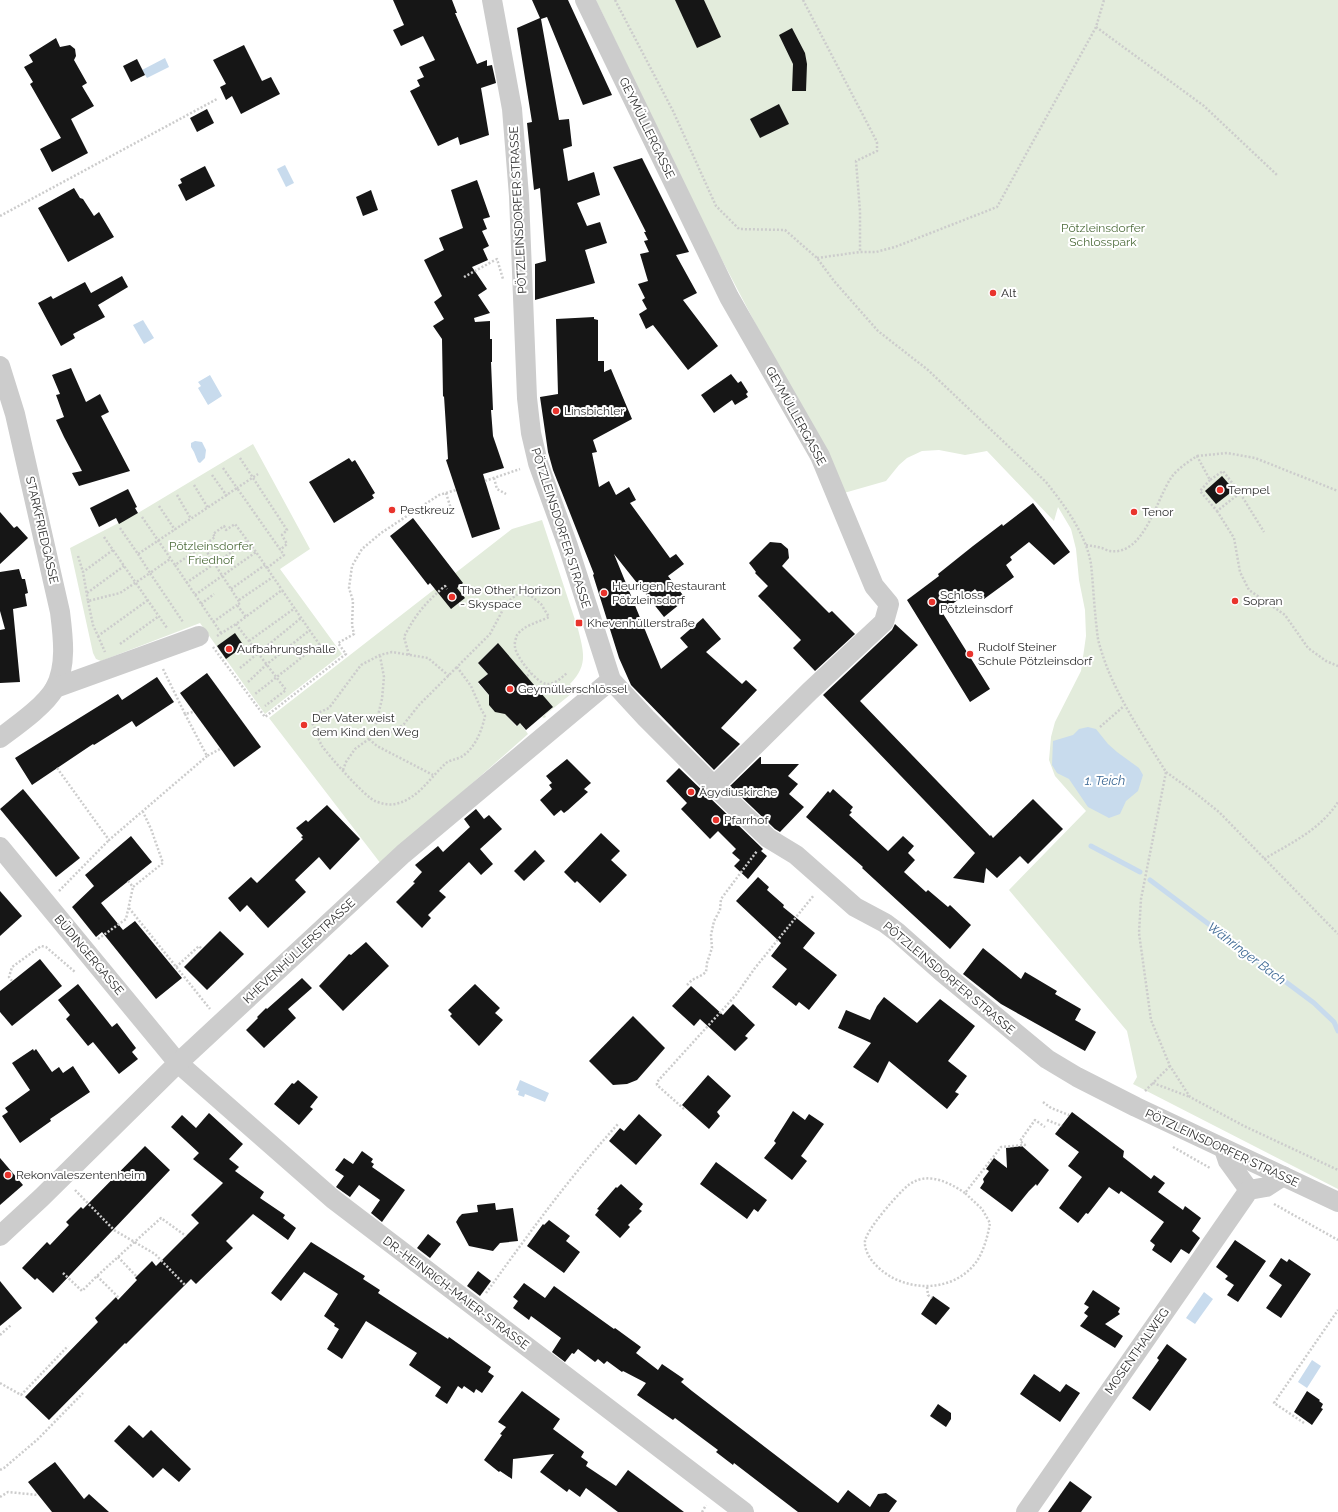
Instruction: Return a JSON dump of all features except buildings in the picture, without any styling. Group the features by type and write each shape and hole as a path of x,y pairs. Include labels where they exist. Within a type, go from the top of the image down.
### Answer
{"street":[{"name":"PÖTZLEINSDORFER STRASSE","path":"492,0 512,109 519,196 527,398 531,433 538,463 568,546 611,680 646,718 768,838 796,855 855,907 885,923 897,932 942,972 1047,1059 1116,1097 1338,1202"},
{"name":"GEYMÜLLERGASSE","path":"585,0 729,297 820,456 874,586 889,604 884,622 810,691 714,786"},
{"name":"STARKFRIEDGASSE","path":"0,370 15,414 60,612 64,640 62,665 55,688 39,707 0,738"},
{"path":"55,688 155,652 205,640"},
{"name":"KHEVENHÜLLERSTRASSE","path":"0,1236 178,1063 403,854 611,680"},
{"name":"BÜDINGERGASSE","path":"0,847 178,1063"},
{"name":"DR.-HEINRICH-MAIER-STRASSE","path":"178,1063 333,1199 744,1512"},
{"path":"1224,1149 1228,1161 1249,1190 1266,1187 1283,1176"},
{"name":"MOSENTHALWEG","path":"1026,1512 1249,1190"}],"path":[{"path":"615,0 673,111 716,206 739,229 785,230 817,258 834,281 878,331 928,370 1046,482 1059,499 1086,545 1090,563 1098,642 1114,686 1124,706 1166,772 1194,792 1218,812 1338,934"},
{"path":"803,0 877,142 877,151 856,161 860,212 860,252"},
{"path":"817,258 860,252 876,252 895,247 997,208 1096,27 1104,0"},
{"path":"1096,27 1204,106 1277,175"},
{"path":"0,216 216,99"},
{"path":"464,277 497,259"},
{"path":"1086,545 1110,551 1128,547 1137,541 1144,532 1156,505 1172,477 1184,465 1197,456 1227,453 1255,458 1338,491"},
{"path":"1197,456 1210,480"},
{"path":"240,458 288,530 282,535 288,544 280,550"},
{"path":"485,481 538,463"},
{"path":"223,468 284,556 267,568"},
{"path":"1264,532 1240,493 1223,471 1210,480 1200,491 1217,511 1234,538 1240,572 1249,590 1285,615 1308,648 1326,661 1338,666"},
{"path":"138,554 258,474"},
{"path":"212,475 227,496"},
{"path":"494,478 497,490 506,494"},
{"path":"194,485 208,508"},
{"path":"282,590 221,634 205,640 265,717 346,654 338,643 354,634 352,625 353,601 349,588 352,566 362,549 381,533 439,495 456,490"},
{"path":"446,493 453,515"},
{"path":"1217,511 1240,493"},
{"path":"177,495 191,519"},
{"path":"159,506 175,530"},
{"path":"142,516 221,634"},
{"path":"175,565 215,537 213,534 224,526 226,530 235,524 324,650"},
{"path":"120,528 184,623"},
{"path":"104,537 169,630"},
{"path":"186,583 248,541"},
{"path":"203,546 239,600"},
{"path":"83,572 113,550"},
{"path":"195,594 256,552"},
{"path":"78,556 83,572 93,625 105,652 111,650"},
{"path":"88,601 120,593 170,559"},
{"path":"231,589 265,565"},
{"path":"87,593 124,566"},
{"path":"213,622 240,603 239,600 273,578"},
{"path":"409,655 404,637 415,616 433,596 445,586 447,589"},
{"path":"201,604 214,594"},
{"path":"343,770 346,762 355,749 374,736 384,735 396,730 404,724 419,705 490,634 507,602 518,594 531,596 541,604 549,617 525,628 517,636 514,645 517,655 539,682 547,684 559,681 567,673"},
{"path":"98,636 148,600"},
{"path":"237,605 246,617"},
{"path":"249,641 295,608"},
{"path":"117,646 159,616"},
{"path":"240,668 301,618"},
{"path":"236,624 278,677 286,690 265,706"},
{"path":"248,682 267,664 310,630"},
{"path":"256,694 319,644"},
{"path":"155,652 185,714 208,756"},
{"path":"449,676 428,658 392,652 380,655 361,666 329,708 318,713 312,723 322,745 366,795 374,801 387,805 398,803 411,797 421,790 433,775 448,762 462,756 473,745 486,716 480,709 471,686 457,667"},
{"path":"374,736 382,699 384,677 380,655"},
{"path":"527,676 531,673"},
{"path":"1100,727 1124,706"},
{"path":"185,714 193,712"},
{"path":"369,739 377,746 433,775"},
{"path":"60,891 109,840 208,756 220,749"},
{"path":"57,768 109,840"},
{"path":"1166,772 1141,898 1139,933 1151,1020 1170,1066 1190,1097"},
{"path":"1264,859 1314,829 1338,802"},
{"path":"84,948 126,919 133,887 162,863 151,829 143,812"},
{"path":"687,985 692,980 706,972 707,963 712,948 711,935 714,921 720,910 721,899 760,849"},
{"path":"128,881 133,887"},
{"path":"684,1109 657,1085 657,1082 736,995 755,968 817,892"},
{"path":"129,908 212,1012"},
{"path":"12,981 9,977 12,967 41,946 46,947 75,972"},
{"path":"176,967 199,946 202,949"},
{"path":"1146,1090 1170,1066"},
{"path":"1153,1083 1190,1097 1244,1126 1338,1170"},
{"path":"1042,1102 1051,1108 1069,1115"},
{"path":"965,1193 1001,1147 1025,1145 1020,1141 1035,1120 1045,1126"},
{"path":"1047,1120 1062,1126"},
{"path":"475,1308 561,1190 618,1123"},
{"path":"1167,1143 1215,1171"},
{"path":"62,1177 114,1230 155,1254 185,1285"},
{"path":"923,1178 934,1179 955,1186 965,1193 982,1209 990,1224 978,1260 963,1274 948,1282 927,1287 912,1285 897,1280 878,1268 872,1261 865,1245 869,1230 896,1197 908,1185 923,1178"},
{"path":"1249,1190 1338,1240"},
{"path":"64,1273 82,1291 161,1218 186,1236"},
{"path":"118,1257 136,1277"},
{"path":"97,1276 120,1298"},
{"path":"927,1287 928,1295 932,1298"},
{"path":"1304,1423 1274,1403 1338,1310"},
{"path":"0,1335 11,1325"},
{"path":"0,1383 21,1394 68,1346"},
{"path":"0,1470 38,1439 83,1393"},
{"path":"0,1497 8,1492 38,1495"}],"green space":[{"name":"Pötzleinsdorfer Schlosspark","path":"596,0 1338,0 1338,1189 1133,1084 1137,1077 1127,1031 1009,890 1086,811 1055,776 1049,760 1051,737 1055,722 1081,671 1086,636 1085,610 1079,580 1076,549 1071,529 1058,507 1054,521 987,451 965,455 939,450 922,451 907,458 886,481 844,493 698,214"},
{"name":"Pötzleinsdorfer Friedhof","path":"253,444 310,549 280,569 342,654 265,714 200,623 101,661 96,659 93,653 70,548 138,513"},
{"path":"542,520 582,645 582,665 580,671 570,684 576,690 545,715 546,717 542,717 552,708 551,705 497,644 478,663 488,674 478,683 516,726 520,723 528,734 381,864 269,718 512,529"}],"water":[{"path":"165,58 169,67 147,78 142,70"},
{"path":"285,165 294,183 286,187 277,169"},
{"path":"143,320 154,338 144,344 133,325"},
{"path":"210,375 222,396 208,405 198,388 201,386 198,382"},
{"path":"195,441 202,442 206,450 205,458 200,463 198,462 191,447 191,443"},
{"name":"1. Teich","path":"1088,727 1096,729 1108,744 1139,768 1143,775 1138,791 1126,801 1120,814 1109,818 1088,807 1069,779 1057,773 1052,765 1053,741 1073,735 1079,729"},
{"path":"520,1080 549,1093 545,1102 525,1094 524,1097 518,1095 519,1091 516,1090"},
{"path":"1204,1292 1213,1299 1195,1324 1186,1318"},
{"path":"1312,1360 1321,1366 1307,1388 1298,1382"}],"waterway":[{"name":"Währinger Bach","path":"1091,846 1140,872"},
{"name":"Währinger Bach","path":"1150,880 1314,1003 1334,1022 1338,1031"}],"place":[{"name":"Alt","path":"993,293"},
{"name":"Linsbichler","path":"556,411"},
{"name":"Tempel","path":"1220,490"},
{"name":"Pestkreuz","path":"392,510"},
{"name":"Tenor","path":"1134,512"},
{"name":"Heurigen Restaurant Pötzleinsdorf","path":"604,593"},
{"name":"The Other Horizon - Skyspace","path":"452,597"},
{"name":"Sopran","path":"1235,601"},
{"name":"Schloss Pötzleinsdorf","path":"932,602"},
{"name":"Khevenhüllerstraße","path":"579,623"},
{"name":"Aufbahrungshalle","path":"229,649"},
{"name":"Rudolf Steiner Schule Pötzleinsdorf","path":"970,654"},
{"name":"Geymüllerschlössel","path":"510,689"},
{"name":"Der Vater weist dem Kind den Weg","path":"304,725"},
{"name":"Ägydiuskirche","path":"691,792"},
{"name":"Pfarrhof","path":"716,820"},
{"name":"Rekonvaleszentenheim","path":"8,1175"}]}
